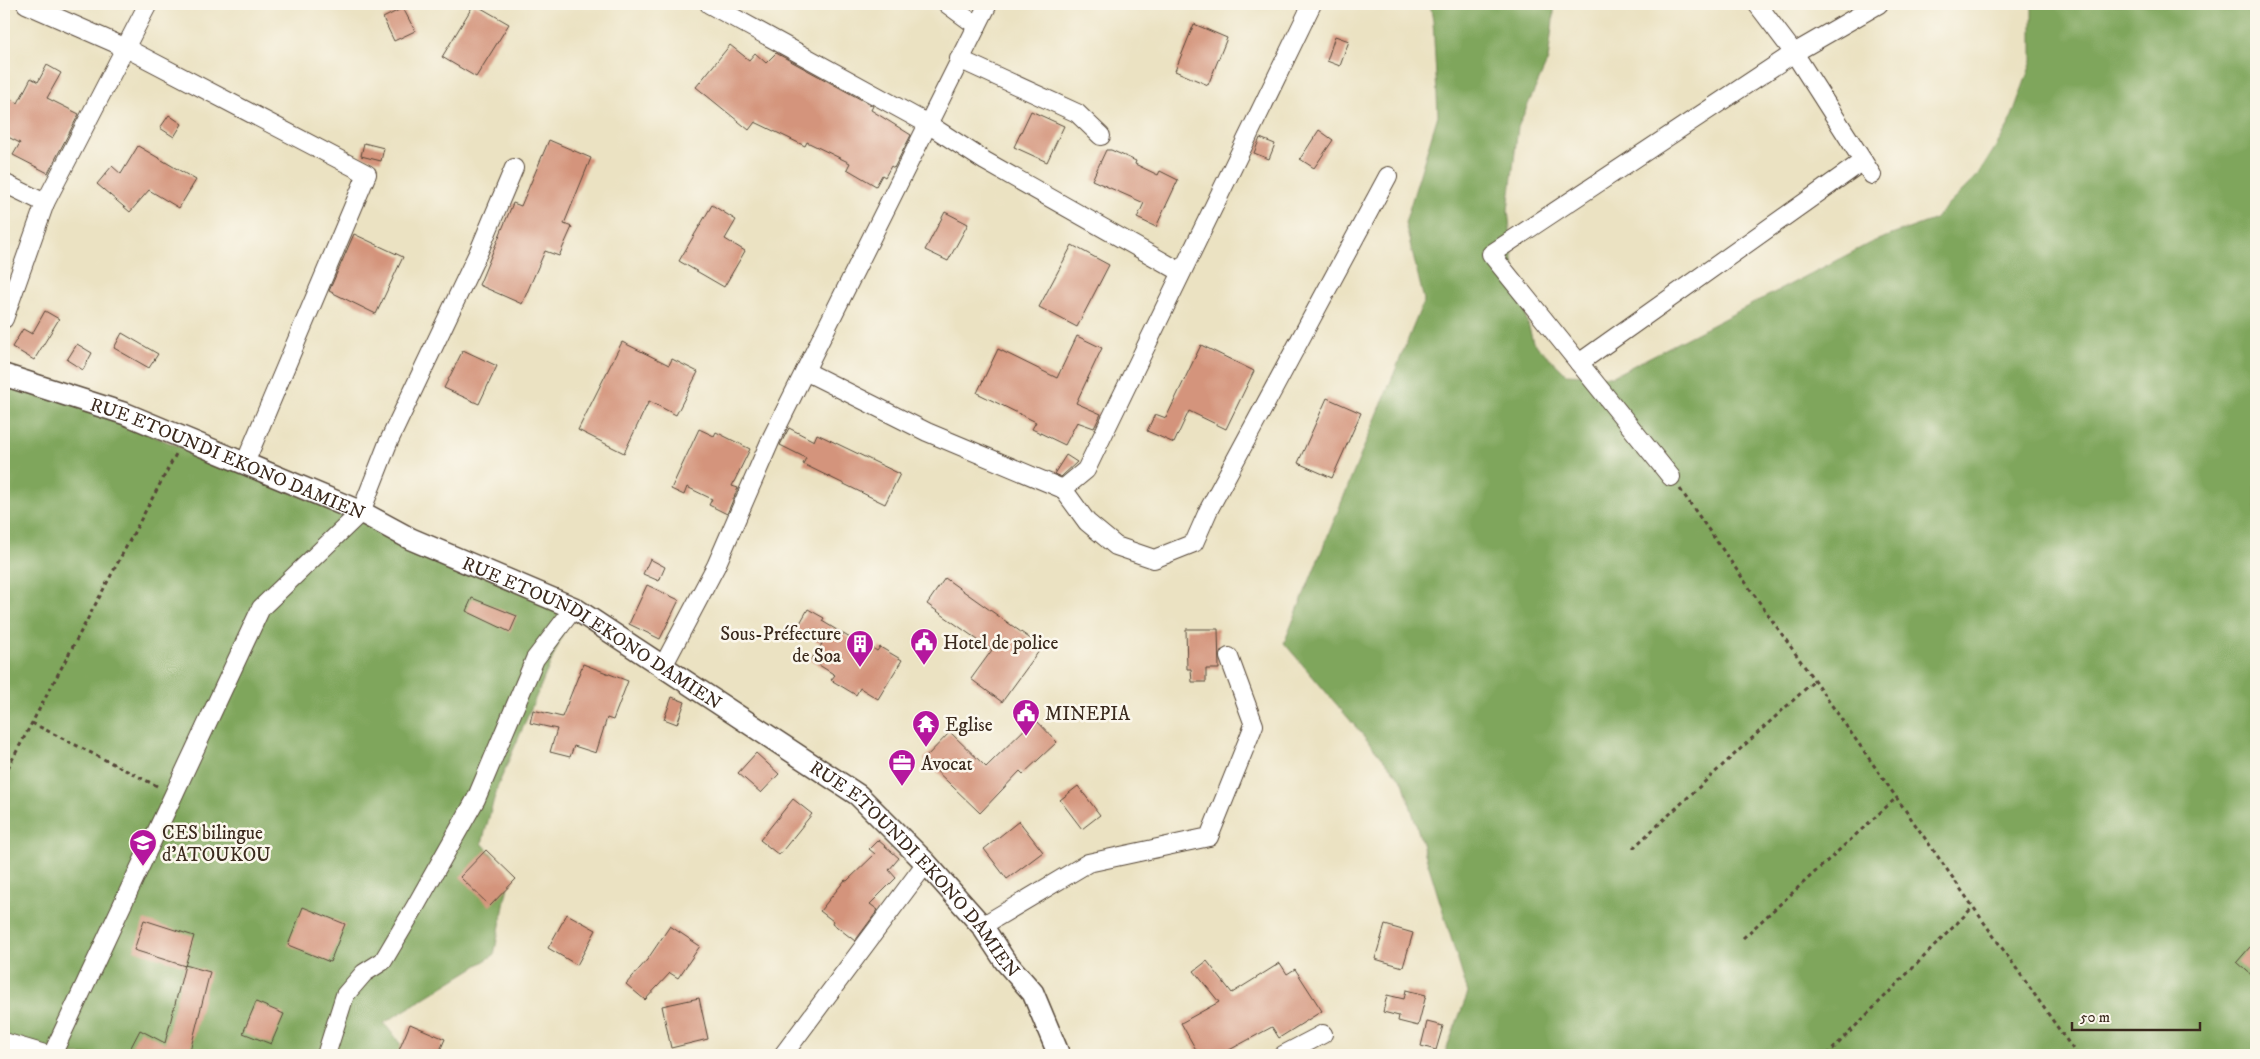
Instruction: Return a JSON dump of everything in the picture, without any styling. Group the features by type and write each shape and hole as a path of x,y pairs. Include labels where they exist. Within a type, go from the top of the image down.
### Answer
{"street":[{"path":"26,4 124,47 367,174 245,463"},
{"path":"4,319 45,203 124,47 148,4"},
{"path":"709,4 928,124 985,162 1181,272"},
{"path":"947,4 977,26"},
{"path":"662,668 716,566 772,437 988,4"},
{"path":"1063,489 1086,470 1312,4"},
{"path":"1579,363 1867,168 1794,53 1757,4"},
{"path":"1671,476 1491,254 1794,53 1879,4"},
{"path":"959,59 1077,113 1101,136"},
{"path":"52,1055 261,608 361,512 388,443 480,251 514,168"},
{"path":"805,371 927,432 1063,489 1087,522 1116,546 1154,559 1194,543 1209,509 1388,176"},
{"path":"4,183 45,203"},
{"name":"RUE ETOUNDI EKONO DAMIEN","path":"4,375 126,414 185,438 361,512 411,539 574,608 662,668 858,795 926,862 982,926 1004,961 1033,993 1059,1055"},
{"path":"326,1055 345,995 364,973 383,961 476,799 535,659 574,608"},
{"path":"982,926 1088,863 1209,837 1254,725 1229,657"},
{"path":"783,1055 926,862"},
{"path":"1284,1055 1324,1034"},
{"path":"4,1042 48,1055"}],"path":[{"path":"4,776 185,438"},
{"path":"1671,476 2077,1055"},
{"path":"1633,848 1814,681"},
{"path":"32,723 174,794"},
{"path":"1743,938 1896,798"},
{"path":"1827,1055 1973,907"}],"green space":[{"path":"1430,4 1555,4 1548,60 1518,127 1508,210 1515,277 1533,342 1566,374 1613,376 1872,242 1933,220 1978,175 2008,127 2032,61 2032,4 2256,4 2256,1055 1444,1055 1468,993 1403,782 1284,643 1424,300 1405,223 1438,115 1433,21"},
{"path":"4,375 574,608 497,788 482,843 510,876 494,955 384,1023 409,1055 4,1055"}],"building":[{"path":"474,4 509,24 476,77 442,57"},
{"path":"403,8 415,31 394,41 383,18"},
{"path":"1194,24 1227,38 1208,85 1175,71"},
{"path":"1335,36 1349,41 1340,66 1327,61"},
{"path":"730,45 749,60 755,53 766,63 776,53 873,106 871,110 911,135 894,168 891,166 885,177 882,175 876,186 847,169 850,163 807,142 805,146 755,122 749,130 696,87"},
{"path":"47,65 61,73 47,98 79,114 48,173 13,155 20,143 4,135 4,95 18,103 31,78 38,82"},
{"path":"1031,111 1064,126 1047,162 1014,147"},
{"path":"169,115 182,124 174,137 160,128"},
{"path":"1319,130 1333,140 1314,168 1300,159"},
{"path":"1260,138 1275,144 1269,159 1254,153"},
{"path":"549,140 591,158 564,224 572,227 559,256 545,251 522,304 479,285 513,203 521,206"},
{"path":"364,143 384,148 381,161 361,156"},
{"path":"138,146 196,180 179,208 149,190 130,212 97,184 112,166 121,174"},
{"path":"1106,150 1111,150 1136,161 1135,164 1158,175 1160,171 1178,180 1156,227 1137,218 1144,203 1092,180"},
{"path":"712,205 736,220 725,239 745,251 724,287 679,261"},
{"path":"945,212 968,224 948,261 925,250"},
{"path":"354,234 403,257 376,314 329,291"},
{"path":"1072,245 1109,265 1077,327 1039,307"},
{"path":"45,311 59,319 34,360 12,347 23,329 32,334"},
{"path":"122,333 158,354 149,368 114,348"},
{"path":"1077,336 1102,348 1076,403 1101,414 1094,428 1077,422 1065,445 1032,429 1036,422 977,393 998,349 1057,378"},
{"path":"622,342 669,365 672,359 698,372 676,415 649,401 624,453 578,430"},
{"path":"77,344 92,353 83,370 67,360"},
{"path":"1201,345 1254,371 1226,429 1189,411 1174,443 1147,431 1155,414 1166,418"},
{"path":"463,350 497,366 479,404 444,388"},
{"path":"1327,398 1361,413 1332,478 1298,463"},
{"path":"789,428 814,441 817,434 900,474 885,504 803,464 806,458 780,445"},
{"path":"699,429 714,436 716,432 750,449 732,486 738,488 727,514 709,505 712,499 687,487 684,495 671,489"},
{"path":"1066,455 1077,462 1061,477 1054,474"},
{"path":"650,559 665,567 659,581 643,574"},
{"path":"945,578 1042,647 1002,702 971,679 992,650 927,604"},
{"path":"647,585 679,600 660,639 629,624"},
{"path":"472,598 517,616 510,632 466,611"},
{"name":"Sous-Préfecture de Soa","path":"808,609 824,618 822,621 855,641 857,638 877,651 880,647 902,660 878,699 860,688 856,695 831,680 835,675 811,660 822,644 796,630"},
{"path":"1186,629 1218,629 1219,669 1206,669 1206,682 1192,682 1191,669 1187,669"},
{"path":"583,664 628,681 613,720 607,718 596,753 574,746 570,757 550,752 557,729 530,723 533,710 562,717"},
{"path":"672,697 685,702 677,724 664,719"},
{"path":"1035,719 1057,742 1023,774 1020,771 980,813 924,759 950,732 986,767"},
{"path":"756,753 779,774 761,793 738,773"},
{"path":"1078,786 1100,815 1082,829 1060,800"},
{"path":"793,799 812,814 779,855 760,840"},
{"path":"1019,821 1043,852 1007,879 984,849"},
{"path":"878,840 899,858 889,870 896,878 870,904 878,910 855,941 820,911 845,880 847,881 875,854 869,849"},
{"path":"486,850 516,879 490,906 460,877"},
{"path":"303,907 345,924 330,962 288,945"},
{"path":"567,914 596,930 577,965 548,948"},
{"path":"144,920 194,936 185,966 134,950"},
{"path":"1385,925 1413,933 1403,967 1375,959"},
{"path":"670,926 700,946 678,978 670,973 645,1000 626,984 647,960"},
{"path":"2256,940 2256,979 2237,962"},
{"path":"1207,961 1232,993 1280,963 1287,974 1295,969 1322,1011 1279,1038 1272,1027 1220,1055 1199,1055 1181,1023 1219,1002 1194,971"},
{"path":"185,965 210,972 189,1055 137,1055 129,1051 140,1030 165,1043"},
{"path":"1406,990 1426,995 1418,1026 1398,1021 1399,1016 1383,1012 1387,995 1404,999"},
{"path":"699,998 708,1039 671,1048 662,1006"},
{"path":"256,1002 284,1014 271,1044 243,1033"},
{"path":"1427,1022 1443,1026 1436,1050 1421,1046"},
{"path":"410,1024 445,1039 438,1055 397,1055"}],"place":[{"name":"Hotel de police","path":"924,666"},
{"name":"Sous-Préfecture de Soa","path":"860,668"},
{"name":"MINEPIA","path":"1026,737"},
{"name":"Eglise","path":"926,748"},
{"name":"Avocat","path":"902,787"},
{"name":"CES bilingue d'ATOUKOU","path":"143,867"}]}
